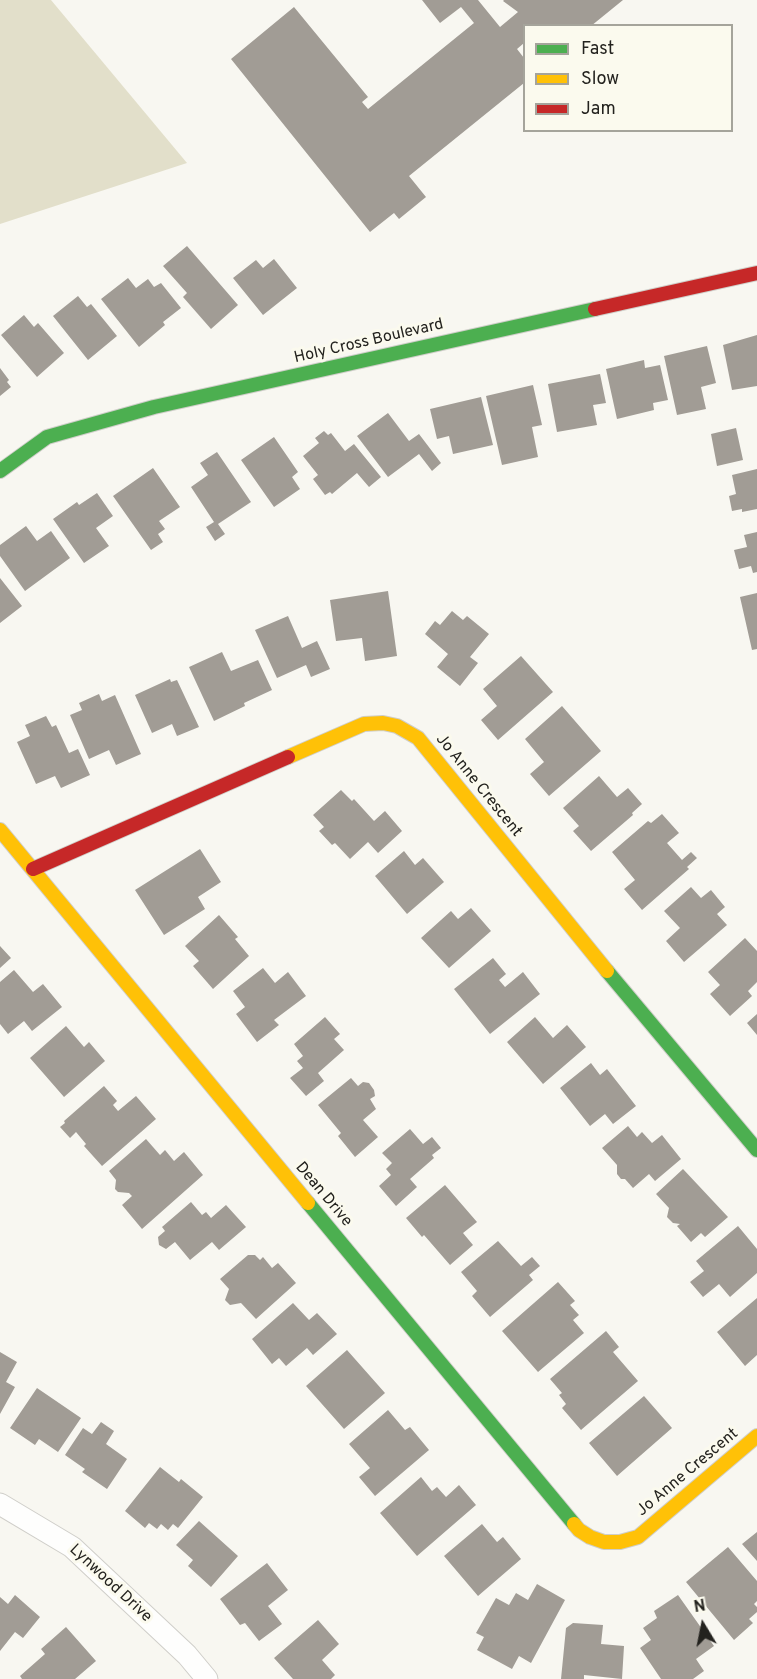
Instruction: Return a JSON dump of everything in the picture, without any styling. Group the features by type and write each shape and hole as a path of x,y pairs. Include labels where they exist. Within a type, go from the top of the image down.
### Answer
{"street":[{"name":"Holy Cross Boulevard","path":"0,471 47,437 153,407 757,273"},
{"name":"Jo Anne Crescent","path":"33,869 364,724 383,723 397,726 418,738 605,969 757,1150"},
{"name":"Dean Drive","path":"0,830 575,1526 590,1537 604,1542 626,1541 640,1535"},
{"name":"Jo Anne Crescent","path":"640,1535 757,1436"},
{"name":"Lynwood Drive","path":"0,1504 72,1547 187,1655 207,1679"}],"shaded area":[{"path":"0,0 51,0 187,163 0,224"}],"building":[{"path":"422,0 478,0 500,27 518,12 504,0 623,0 593,24 523,24 523,44 517,49 523,57 523,84 409,176 426,197 399,219 394,213 370,232 231,59 294,7 368,97 362,102 368,109 474,23 461,7 440,23"},
{"path":"187,246 238,305 211,329 183,297 187,293 163,266"},
{"path":"274,259 297,288 263,315 233,278 256,260 263,268"},
{"path":"128,278 136,288 148,279 154,287 161,283 181,308 163,322 165,325 139,347 101,299"},
{"path":"78,296 87,307 91,304 117,336 88,360 53,316"},
{"path":"24,315 34,327 38,323 64,353 37,377 1,335"},
{"path":"757,335 757,386 732,390 723,345"},
{"path":"707,346 716,383 701,387 706,409 677,415 664,356"},
{"path":"644,360 645,368 660,365 668,400 653,403 654,410 617,419 606,369"},
{"path":"0,368 11,387 0,396"},
{"path":"600,374 606,403 593,405 597,425 557,432 548,384"},
{"path":"533,385 542,425 532,427 538,457 502,465 486,396"},
{"path":"481,397 493,445 453,454 449,436 437,439 430,409"},
{"path":"388,413 409,441 419,434 441,463 432,471 419,454 388,477 357,436"},
{"path":"736,428 743,460 717,466 711,434"},
{"path":"324,431 328,435 331,433 345,451 354,444 381,477 369,487 357,473 332,494 330,492 325,495 313,479 318,475 303,456 319,443 315,438"},
{"path":"274,437 298,472 292,477 300,489 274,507 241,460"},
{"path":"217,452 251,502 218,524 225,534 215,541 206,527 214,522 191,487 208,475 200,463"},
{"path":"153,468 180,507 159,521 165,529 158,534 163,542 151,550 113,496"},
{"path":"757,469 757,509 732,511 729,496 736,494 732,475"},
{"path":"97,493 113,516 96,528 109,546 84,563 53,519 77,502 79,505"},
{"path":"26,526 37,541 51,531 70,558 25,591 0,556 0,545"},
{"path":"757,532 757,572 753,573 751,566 739,569 734,550 747,547 744,535"},
{"path":"0,578 22,606 0,623"},
{"path":"388,591 397,656 365,661 362,638 336,641 330,600"},
{"path":"757,593 757,649 752,650 740,597"},
{"path":"452,611 463,620 467,616 489,634 470,657 478,663 460,686 437,667 448,654 425,634 435,621 440,625"},
{"path":"288,616 302,648 317,641 330,669 311,677 306,665 277,678 255,630"},
{"path":"222,652 231,671 258,660 272,690 214,721 189,667"},
{"path":"521,656 553,692 498,740 481,720 497,706 483,689"},
{"path":"170,679 171,682 177,680 199,727 177,736 172,724 152,733 135,695"},
{"path":"99,694 102,701 115,695 141,754 116,765 109,750 89,759 70,715 82,710 79,703"},
{"path":"562,706 601,751 549,796 530,774 544,762 525,739"},
{"path":"46,716 52,727 56,725 69,753 78,749 90,775 61,788 55,776 36,784 17,742 30,736 25,725"},
{"path":"599,776 617,797 628,788 642,804 632,813 633,815 591,851 573,831 579,826 563,808"},
{"path":"341,790 352,801 354,799 374,821 385,811 402,831 378,853 368,842 350,859 335,843 332,845 319,831 324,827 313,815"},
{"path":"662,814 679,833 667,843 682,860 691,852 697,858 687,867 689,869 642,910 624,889 635,880 612,852 648,821 651,823"},
{"path":"200,849 221,882 198,897 205,909 164,935 135,890"},
{"path":"404,851 415,865 423,858 444,882 407,914 375,876"},
{"path":"691,887 701,898 711,890 725,907 717,914 727,925 684,962 666,941 680,928 664,911"},
{"path":"471,908 491,931 449,968 421,938 451,911 458,919"},
{"path":"219,915 238,937 235,939 249,956 213,989 193,966 199,961 185,946"},
{"path":"745,938 757,951 757,982 748,991 752,996 730,1016 710,994 720,985 708,972"},
{"path":"0,946 11,958 0,968"},
{"path":"493,958 506,974 499,980 505,987 523,972 540,994 490,1034 454,989"},
{"path":"263,968 275,983 288,972 306,996 274,1020 279,1025 257,1042 236,1014 245,1007 233,991"},
{"path":"14,970 33,992 43,984 62,1007 32,1031 24,1021 8,1034 0,1024 0,982"},
{"path":"757,1014 757,1035 747,1023"},
{"path":"325,1017 340,1034 334,1039 344,1050 318,1073 324,1081 306,1096 290,1078 303,1068 297,1061 303,1056 294,1044"},
{"path":"535,1017 553,1038 567,1025 586,1047 543,1084 507,1042"},
{"path":"66,1026 84,1047 89,1042 105,1061 64,1097 30,1058"},
{"path":"591,1063 600,1075 607,1069 636,1106 613,1124 605,1114 590,1126 560,1088"},
{"path":"351,1078 358,1086 363,1082 369,1083 374,1090 375,1096 370,1099 376,1109 363,1120 378,1137 355,1157 338,1136 341,1133 318,1105"},
{"path":"104,1086 117,1101 113,1105 118,1111 136,1096 156,1119 102,1166 84,1146 86,1144 76,1132 70,1138 60,1127"},
{"path":"628,1126 637,1137 642,1132 652,1143 662,1135 681,1159 655,1181 649,1174 633,1188 617,1174 617,1165 602,1148"},
{"path":"410,1129 423,1144 432,1137 441,1148 432,1155 434,1158 410,1179 417,1187 396,1206 379,1186 391,1175 386,1169 392,1163 382,1153"},
{"path":"146,1139 160,1155 165,1150 174,1161 184,1152 203,1175 142,1229 122,1205 132,1196 115,1189 116,1180 109,1171"},
{"path":"683,1169 728,1217 705,1237 701,1233 691,1242 677,1226 680,1224 673,1223 667,1217 669,1208 656,1194"},
{"path":"445,1185 477,1222 463,1233 473,1245 450,1265 406,1218"},
{"path":"191,1202 202,1215 206,1212 211,1218 226,1205 246,1227 219,1250 212,1242 190,1260 175,1242 166,1249 159,1245 158,1237 165,1231 162,1227"},
{"path":"738,1226 757,1249 757,1273 730,1297 719,1284 703,1297 690,1282 704,1271 696,1261"},
{"path":"498,1241 521,1266 532,1257 540,1266 529,1275 533,1280 490,1317 472,1296 477,1291 461,1272"},
{"path":"248,1255 255,1255 260,1260 263,1257 272,1268 278,1263 296,1283 256,1319 241,1303 230,1305 225,1300 229,1289 220,1279"},
{"path":"558,1282 575,1301 570,1305 579,1315 573,1320 584,1333 538,1372 502,1331"},
{"path":"757,1298 757,1355 745,1366 717,1332"},
{"path":"293,1303 309,1320 317,1313 337,1334 313,1355 307,1348 286,1366 279,1358 272,1364 252,1339"},
{"path":"606,1331 619,1347 613,1352 638,1381 581,1430 562,1408 566,1404 559,1395 562,1393 550,1379"},
{"path":"347,1350 385,1393 344,1429 306,1386"},
{"path":"0,1352 17,1362 6,1382 15,1387 0,1414"},
{"path":"37,1388 81,1418 58,1452 39,1439 35,1445 10,1428"},
{"path":"644,1396 672,1428 617,1476 589,1443"},
{"path":"388,1410 405,1430 410,1427 429,1450 375,1496 359,1477 370,1468 349,1444"},
{"path":"101,1422 114,1431 106,1444 127,1459 107,1489 82,1472 85,1469 65,1455 83,1428 92,1434"},
{"path":"160,1467 179,1482 181,1479 203,1497 178,1528 173,1524 168,1530 161,1524 157,1529 149,1523 145,1528 125,1511"},
{"path":"421,1477 432,1491 437,1487 446,1497 459,1485 476,1505 417,1556 380,1513"},
{"path":"199,1521 238,1556 211,1587 188,1566 193,1560 176,1545"},
{"path":"482,1524 497,1542 503,1537 521,1559 478,1596 444,1556"},
{"path":"757,1532 757,1561 742,1544"},
{"path":"728,1547 757,1581 757,1601 754,1604 757,1612 749,1619 753,1623 734,1640 686,1582"},
{"path":"267,1563 288,1590 268,1606 282,1624 259,1641 245,1623 240,1625 220,1599"},
{"path":"537,1584 565,1600 531,1663 519,1656 512,1669 477,1650 484,1637 476,1633 496,1598 509,1605 516,1593 528,1600"},
{"path":"15,1595 40,1617 23,1638 15,1632 0,1651 0,1597 8,1604"},
{"path":"678,1595 714,1646 696,1659 704,1671 693,1679 661,1679 640,1648 651,1640 643,1628 657,1618 654,1611"},
{"path":"318,1620 339,1644 322,1660 335,1675 331,1679 293,1679 274,1658"},
{"path":"573,1623 603,1625 601,1644 624,1646 622,1679 584,1675 584,1679 561,1679 566,1628"},
{"path":"66,1627 96,1661 75,1679 22,1679 20,1676 45,1654 41,1649"}],"traffic: fast":[{"path":"0,471 47,437 154,407 595,309"},
{"path":"607,971 757,1150"},
{"path":"308,1203 574,1524"}],"traffic: slow":[{"path":"288,757 364,724 383,723 397,726 418,738 607,971"},
{"path":"0,830 308,1203"},
{"path":"574,1524 590,1537 604,1542 620,1542 638,1537 757,1436"}],"traffic: jam":[{"path":"595,309 757,273"},
{"path":"33,869 288,757"}]}
